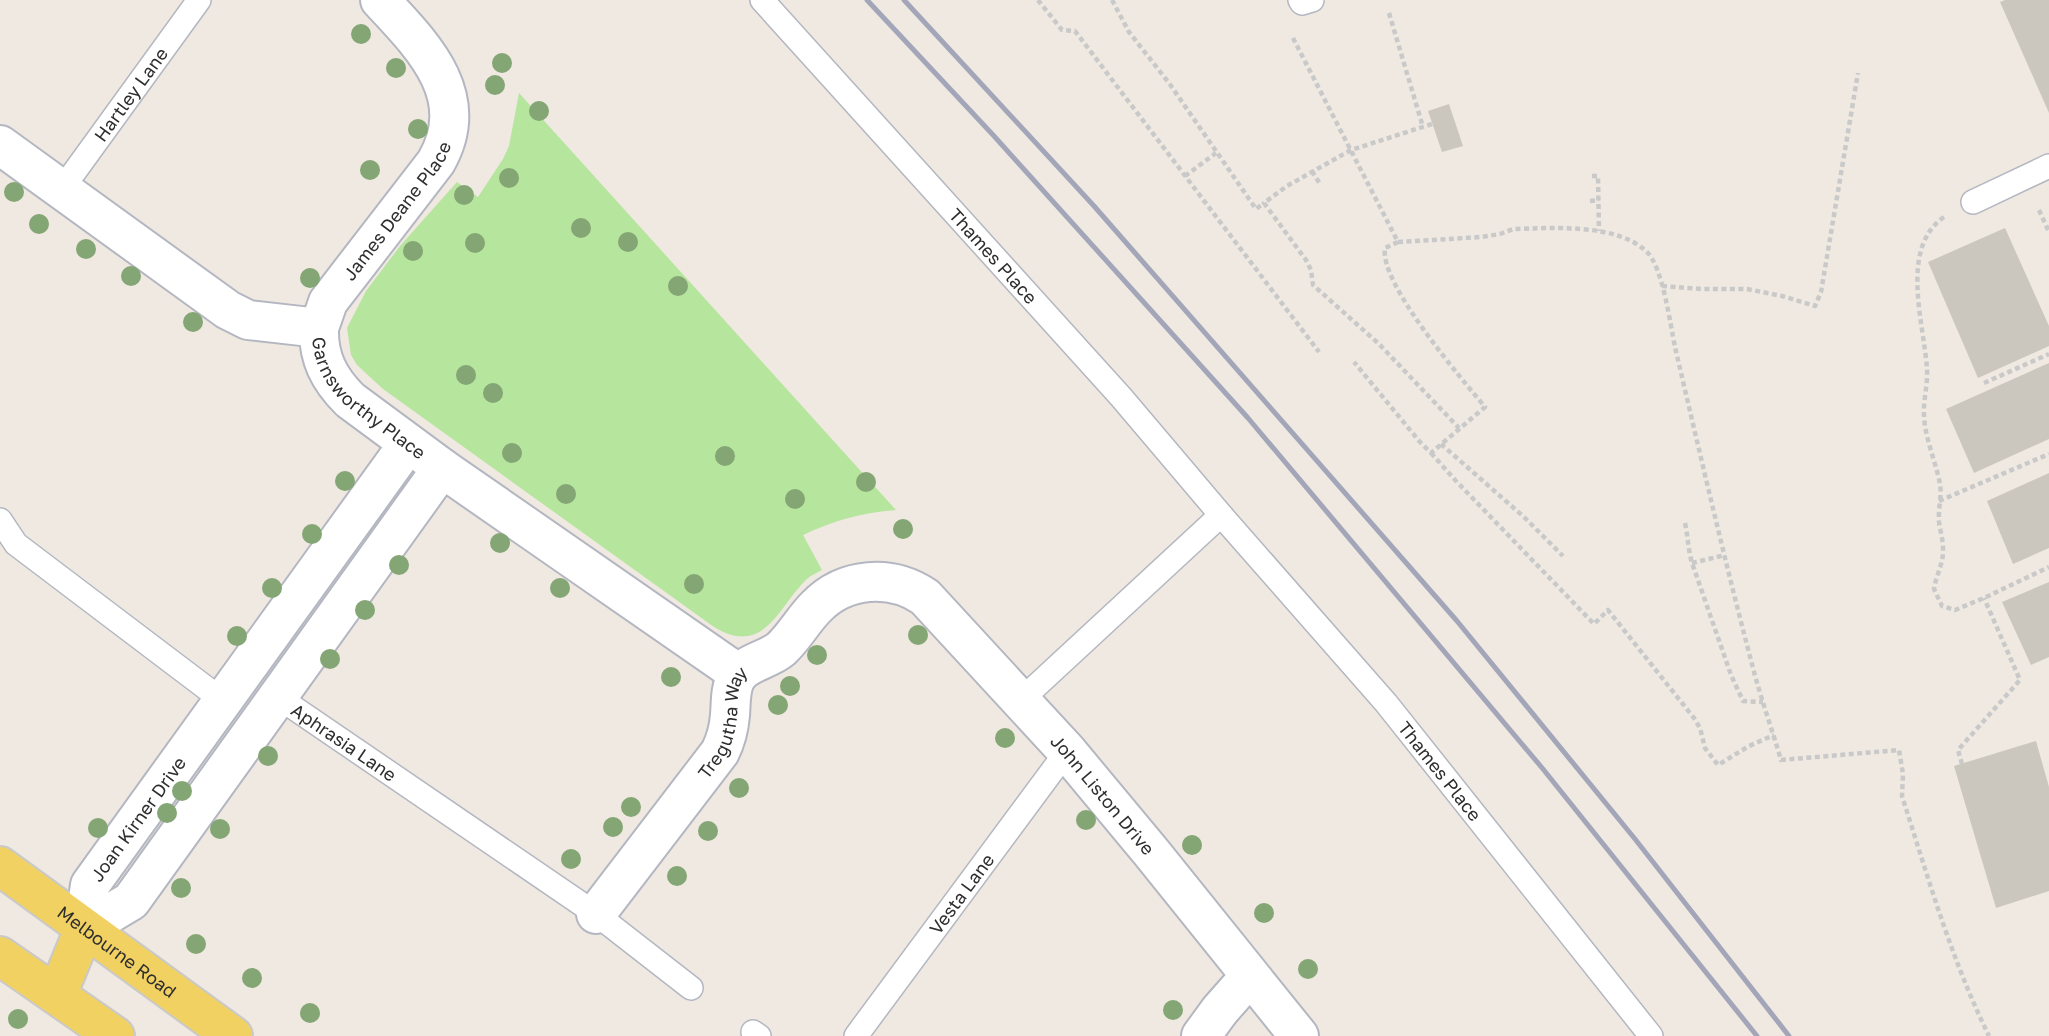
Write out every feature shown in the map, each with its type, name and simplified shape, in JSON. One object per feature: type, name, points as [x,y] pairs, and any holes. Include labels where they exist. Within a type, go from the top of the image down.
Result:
[{"type":"main road","name":"Melbourne Road","points":[[0,866],[233,1036]]},
{"type":"main road","points":[[57,995],[84,929]]},
{"type":"main road","points":[[0,956],[115,1036]]},
{"type":"street","name":"James Deane Place","points":[[319,328],[334,293],[436,162],[447,139],[450,119],[445,88],[424,48],[380,0]]},
{"type":"street","name":"Garnsworthy Place","points":[[0,145],[235,314],[259,321],[319,328],[321,355],[329,376],[350,400],[442,468],[739,674]]},
{"type":"street","name":"Joan Kirner Drive","points":[[84,929],[90,885],[408,444]]},
{"type":"street","points":[[84,929],[131,901],[442,468]]},
{"type":"street","name":"Tregutha Way","points":[[596,914],[720,752],[727,736],[734,684],[739,674],[775,654],[816,607],[834,593],[853,585],[883,581]]},
{"type":"street","name":"John Liston Drive","points":[[883,581],[909,587],[925,597],[1021,699],[1151,852],[1300,1036]]},
{"type":"street","name":"Aphrasia Lane","points":[[222,700],[278,697]]},
{"type":"street","points":[[1201,1036],[1250,976]]},
{"type":"lane","name":"Hartley Lane","points":[[62,189],[199,0]]},
{"type":"lane","name":"Thames Place","points":[[762,0],[1121,397],[1386,703],[1651,1036]]},
{"type":"lane","points":[[1300,0],[1302,3],[1312,0]]},
{"type":"lane","points":[[1973,202],[2049,166]]},
{"type":"lane","points":[[1021,699],[1221,515]]},
{"type":"lane","points":[[0,520],[16,544],[222,700]]},
{"type":"lane","name":"Aphrasia Lane","points":[[278,697],[596,914],[691,988]]},
{"type":"lane","name":"Vesta Lane","points":[[856,1036],[1067,751]]},
{"type":"path","points":[[1038,0],[1062,30],[1075,31],[1319,352]]},
{"type":"path","points":[[1112,0],[1129,32],[1169,83],[1256,209],[1287,186],[1351,150],[1432,124]]},
{"type":"path","points":[[1389,13],[1423,127]]},
{"type":"path","points":[[1292,34],[1398,242]]},
{"type":"path","points":[[1662,286],[1747,289],[1815,306],[1821,292],[1858,73]]},
{"type":"path","points":[[1185,176],[1216,153]]},
{"type":"path","points":[[1312,171],[1320,184]]},
{"type":"path","points":[[1592,176],[1598,176],[1599,230]]},
{"type":"path","points":[[1590,201],[1599,200]]},
{"type":"path","points":[[1973,202],[1942,218],[1930,229],[1918,272],[1917,292],[1927,370],[1924,420],[1940,486],[1939,525],[1943,559],[1934,589],[1942,606],[1955,610],[2049,567]]},
{"type":"path","points":[[1264,203],[1306,260],[1311,270],[1313,285],[1379,344],[1459,428]]},
{"type":"path","points":[[1431,453],[1485,407],[1426,334],[1396,284],[1384,255],[1385,248],[1398,242],[1481,237],[1513,229],[1546,228],[1599,230],[1624,237],[1652,257],[1662,286],[1725,555],[1781,760],[1899,750],[1903,774],[1902,796],[1947,935],[1974,1006],[1989,1036]]},
{"type":"path","points":[[1984,383],[2049,354]]},
{"type":"path","points":[[1354,362],[1420,442],[1594,624],[1608,610],[1694,718],[1700,728],[1705,748],[1718,765],[1774,735]]},
{"type":"path","points":[[1441,444],[1514,508],[1563,556]]},
{"type":"path","points":[[1940,501],[2049,454]]},
{"type":"path","points":[[1685,523],[1692,563],[1731,675],[1743,701],[1763,702]]},
{"type":"path","points":[[1692,563],[1725,555]]},
{"type":"path","points":[[1962,764],[1958,750],[2020,680],[1984,598]]},
{"type":"green space","points":[[519,93],[896,510],[848,518],[803,535],[822,570],[807,579],[779,614],[758,632],[746,636],[731,635],[714,627],[383,389],[357,365],[351,355],[347,328],[366,291],[400,246],[457,182],[478,197],[503,159],[509,146]]},
{"type":"building","points":[[2049,0],[2049,113],[2000,2]]},
{"type":"building","points":[[1449,104],[1463,146],[1442,152],[1428,111]]},
{"type":"building","points":[[2005,228],[2049,326],[2049,346],[1978,378],[1928,262]]},
{"type":"building","points":[[2049,363],[2049,439],[1974,473],[1946,409]]},
{"type":"building","points":[[2049,473],[2049,548],[2013,564],[1987,501]]},
{"type":"building","points":[[2049,582],[2049,657],[2031,665],[2002,602]]},
{"type":"building","points":[[2036,741],[2049,787],[2049,891],[1996,908],[1954,766]]},
{"type":"railway","points":[[867,0],[994,136],[1248,418],[1543,769],[1757,1036]]},
{"type":"railway","points":[[904,0],[1094,206],[1457,621],[1635,839],[1789,1036]]}]
